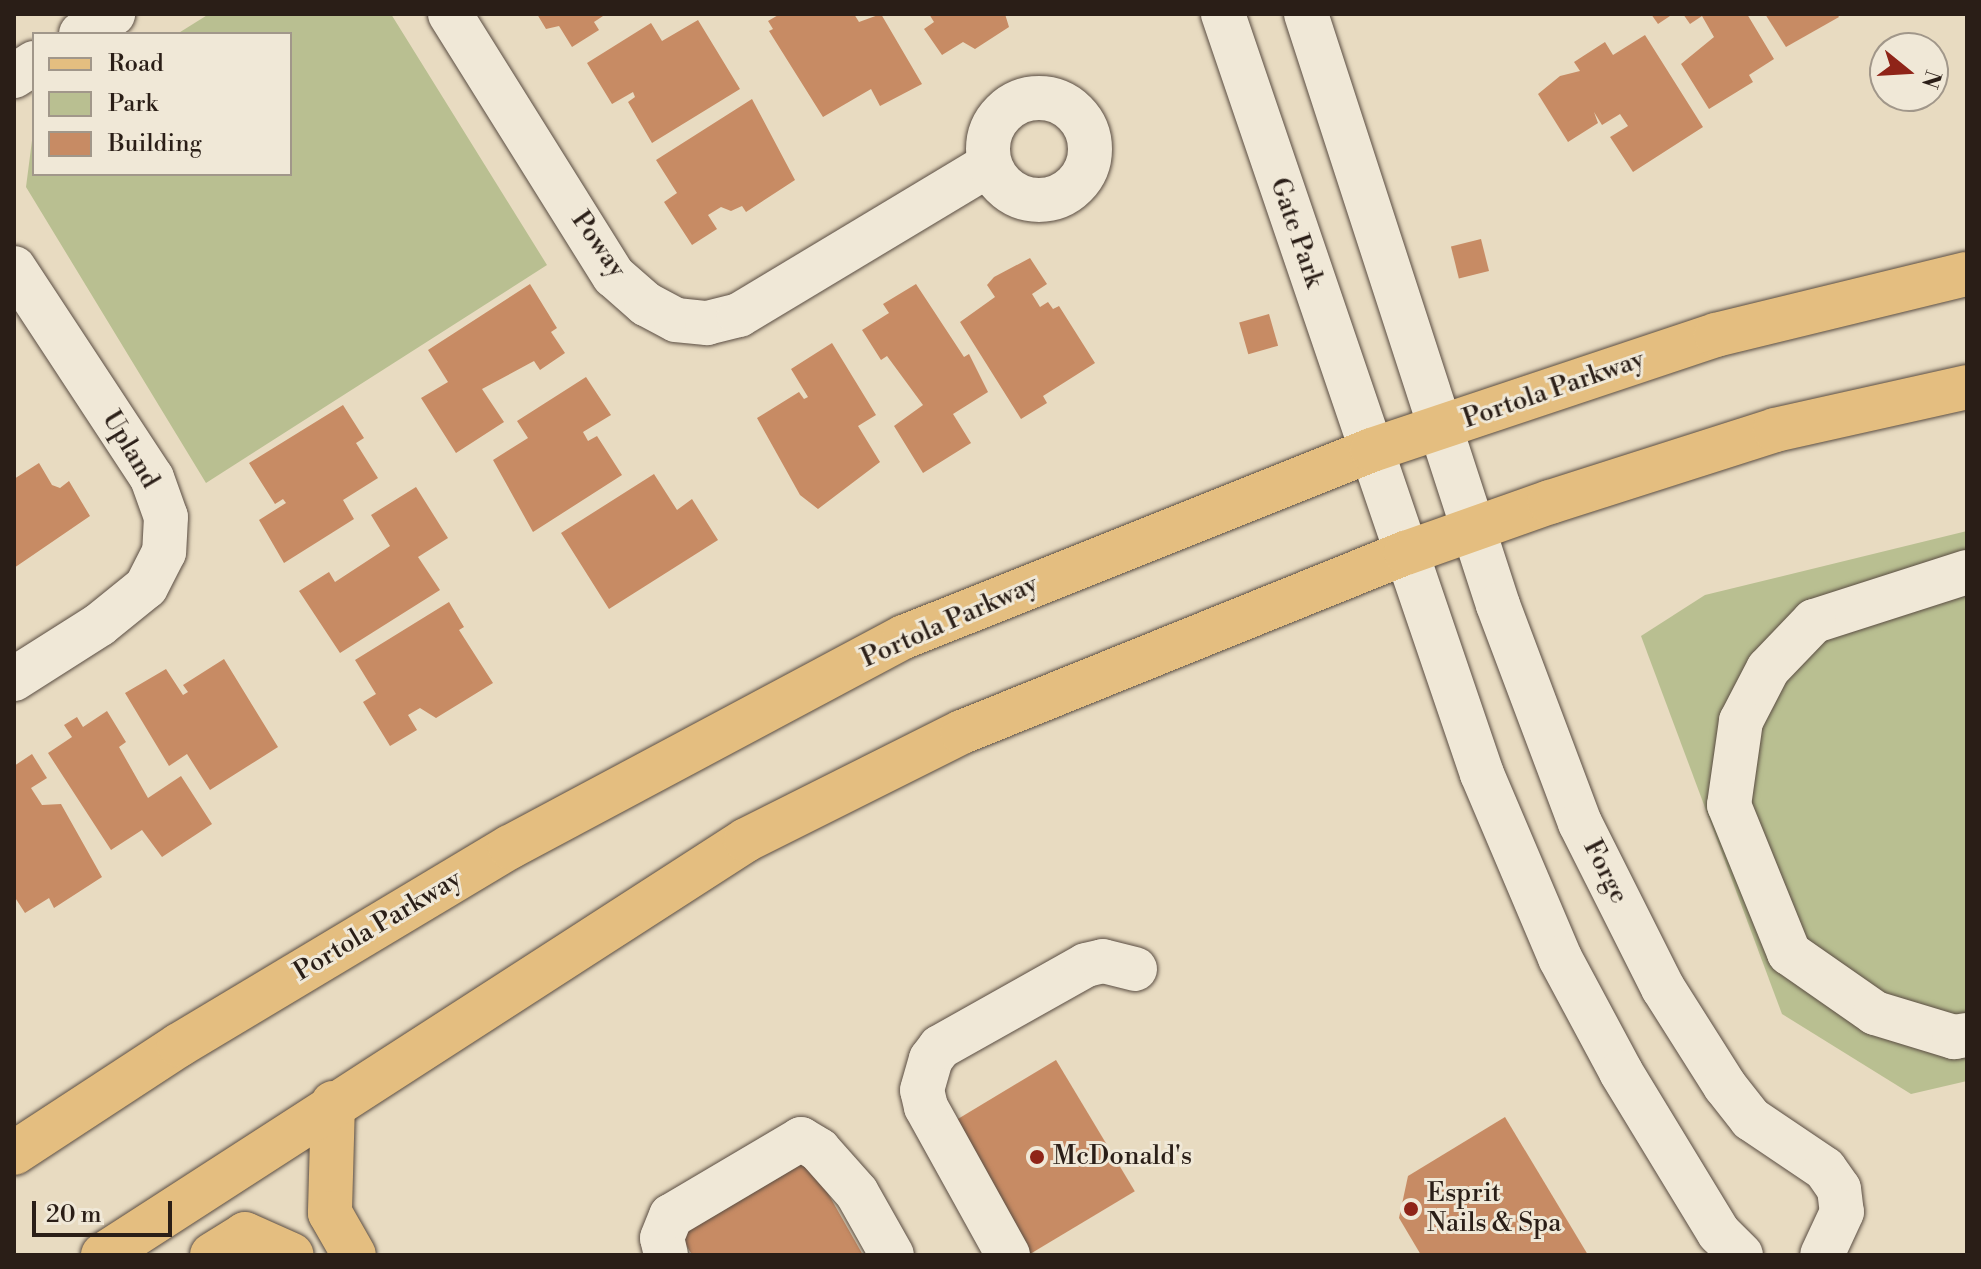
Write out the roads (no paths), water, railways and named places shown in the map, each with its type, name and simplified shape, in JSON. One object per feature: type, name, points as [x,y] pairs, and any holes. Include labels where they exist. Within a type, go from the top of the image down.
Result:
[{"type":"main road","name":"Portola Parkway","points":[[14,1153],[179,1045],[510,847],[904,637],[1372,450],[1716,335],[1967,274]]},
{"type":"main road","points":[[103,1255],[333,1103],[746,840],[962,732],[1474,528],[1775,430],[1967,387]]},
{"type":"main road","points":[[333,1103],[330,1213],[354,1255]]},
{"type":"main road","points":[[212,1255],[245,1234],[292,1255]]},
{"type":"street","points":[[84,32],[113,14]]},
{"type":"street","name":"Poway","points":[[450,14],[614,276],[646,304],[676,320],[707,323],[739,315],[989,165]]},
{"type":"street","name":"Gate Park","points":[[1223,14],[1372,450]]},
{"type":"street","points":[[1306,14],[1442,429]]},
{"type":"street","points":[[14,76],[32,64]]},
{"type":"street","name":"Upland","points":[[14,268],[152,478],[166,517],[164,552],[146,587],[99,625],[14,679]]},
{"type":"street","name":"Forge","points":[[1442,429],[1524,681],[1580,823],[1663,988],[1751,1119],[1825,1169],[1839,1189],[1842,1212],[1822,1255]]},
{"type":"street","points":[[1372,450],[1482,774],[1560,958],[1621,1072],[1719,1233],[1741,1255]]},
{"type":"street","points":[[1967,572],[1814,621],[1768,669],[1741,721],[1729,805],[1789,953],[1875,1013],[1954,1037],[1967,1035]]},
{"type":"street","points":[[1008,1255],[933,1125],[922,1090],[931,1059],[940,1047],[1086,965],[1103,961],[1135,969]]},
{"type":"street","points":[[666,1255],[662,1238],[671,1216],[801,1139],[819,1150],[857,1193],[892,1255]]},
{"type":"place","name":"McDonald's","points":[[1037,1157]]},
{"type":"place","name":"Esprit Nails & Spa","points":[[1411,1209]]}]
